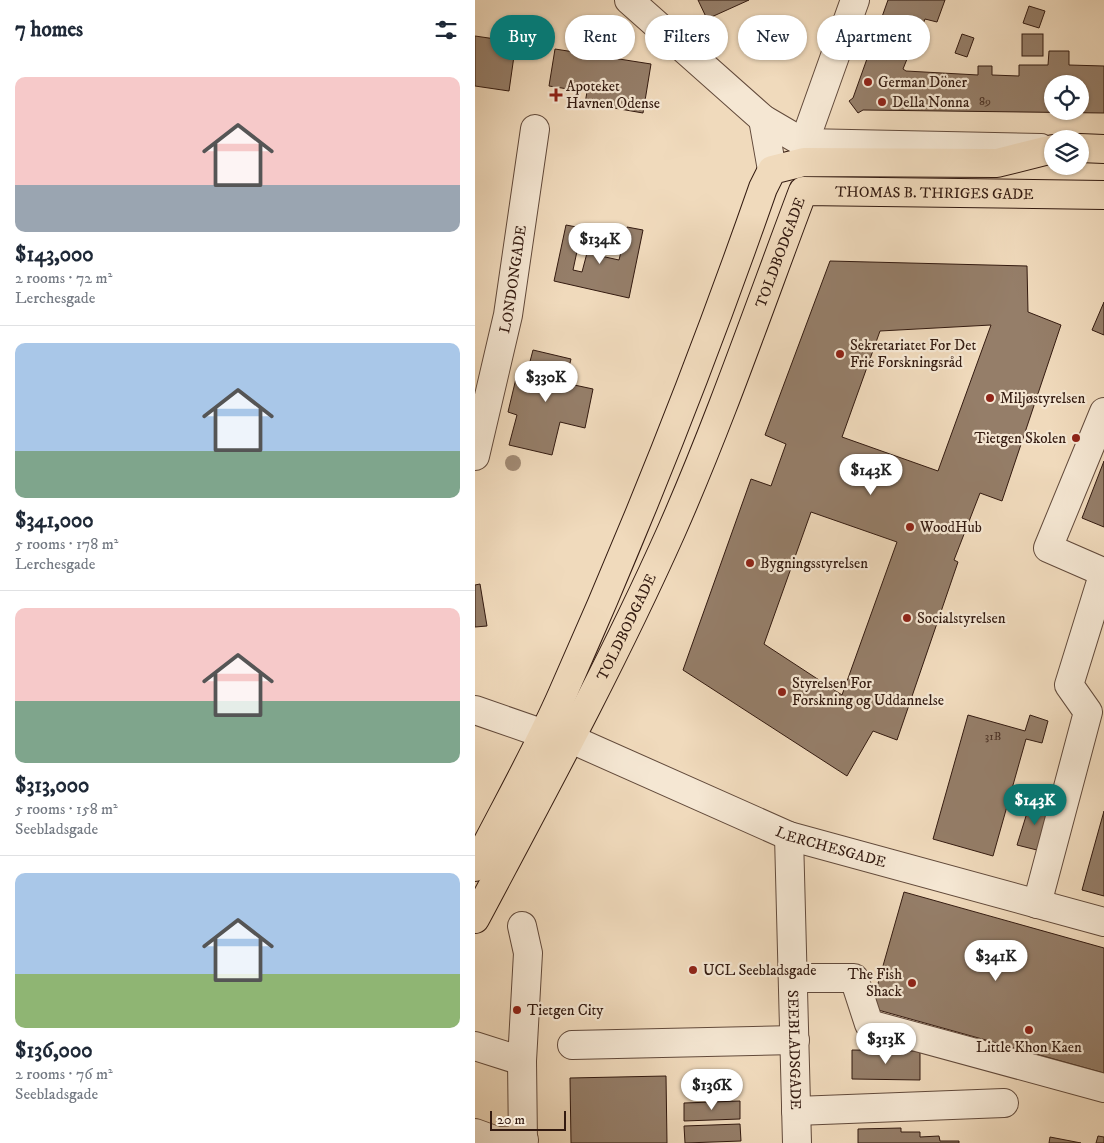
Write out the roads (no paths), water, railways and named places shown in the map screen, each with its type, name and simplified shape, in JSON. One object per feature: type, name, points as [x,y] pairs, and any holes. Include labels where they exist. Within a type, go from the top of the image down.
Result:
[{"type":"main road","points":[[1089,148],[1104,149]]},
{"type":"main road","points":[[772,170],[804,153],[997,163],[1044,151]]},
{"type":"main road","name":"TOLDBODGADE","points":[[475,868],[543,734],[640,514],[712,331],[763,188],[772,170]]},
{"type":"main road","name":"TOLDBODGADE","points":[[475,919],[571,739],[671,531],[721,407],[803,191]]},
{"type":"main road","name":"THOMAS B. THRIGES GADE","points":[[803,191],[1104,195]]},
{"type":"main road","points":[[543,734],[571,739]]},
{"type":"street","points":[[629,0],[804,153]]},
{"type":"street","name":"TOLDBODGADE","points":[[803,191],[804,153],[855,0]]},
{"type":"street","points":[[763,119],[772,170],[803,191]]},
{"type":"street","name":"LONDONGADE","points":[[475,456],[507,315],[535,129]]},
{"type":"street","points":[[1037,904],[1088,712],[1069,685],[1104,572],[1048,548],[1104,412]]},
{"type":"street","points":[[475,710],[543,734]]},
{"type":"street","name":"LERCHESGADE","points":[[571,739],[789,836],[1104,922]]},
{"type":"street","name":"SEEBLADSGADE","points":[[789,836],[797,1143]]},
{"type":"street","points":[[475,1133],[497,1141],[524,1142],[522,1061],[529,953],[523,926]]},
{"type":"street","points":[[793,978],[854,978],[869,1024],[1104,1088]]},
{"type":"street","points":[[572,1045],[795,1040]]},
{"type":"street","points":[[475,1046],[522,1061]]},
{"type":"street","points":[[796,1111],[1004,1103]]},
{"type":"place","name":"German Döner","points":[[868,82]]},
{"type":"place","name":"Apoteket Havnen Odense","points":[[556,95]]},
{"type":"place","name":"Della Nonna","points":[[882,102]]},
{"type":"place","name":"Sekretariatet For Det Frie Forskningsråd","points":[[840,354]]},
{"type":"place","name":"Miljøstyrelsen","points":[[990,398]]},
{"type":"place","name":"Tietgen Skolen","points":[[1076,438]]},
{"type":"place","name":"WoodHub","points":[[910,527]]},
{"type":"place","name":"Bygningsstyrelsen","points":[[750,563]]},
{"type":"place","name":"Socialstyrelsen","points":[[907,618]]},
{"type":"place","name":"Styrelsen For Forskning og Uddannelse","points":[[782,692]]},
{"type":"place","name":"UCL Seebladsgade","points":[[693,970]]},
{"type":"place","name":"The Fish Shack","points":[[912,983]]},
{"type":"place","name":"Tietgen City","points":[[517,1010]]},
{"type":"place","name":"Little Khon Kaen","points":[[1029,1030]]}]
